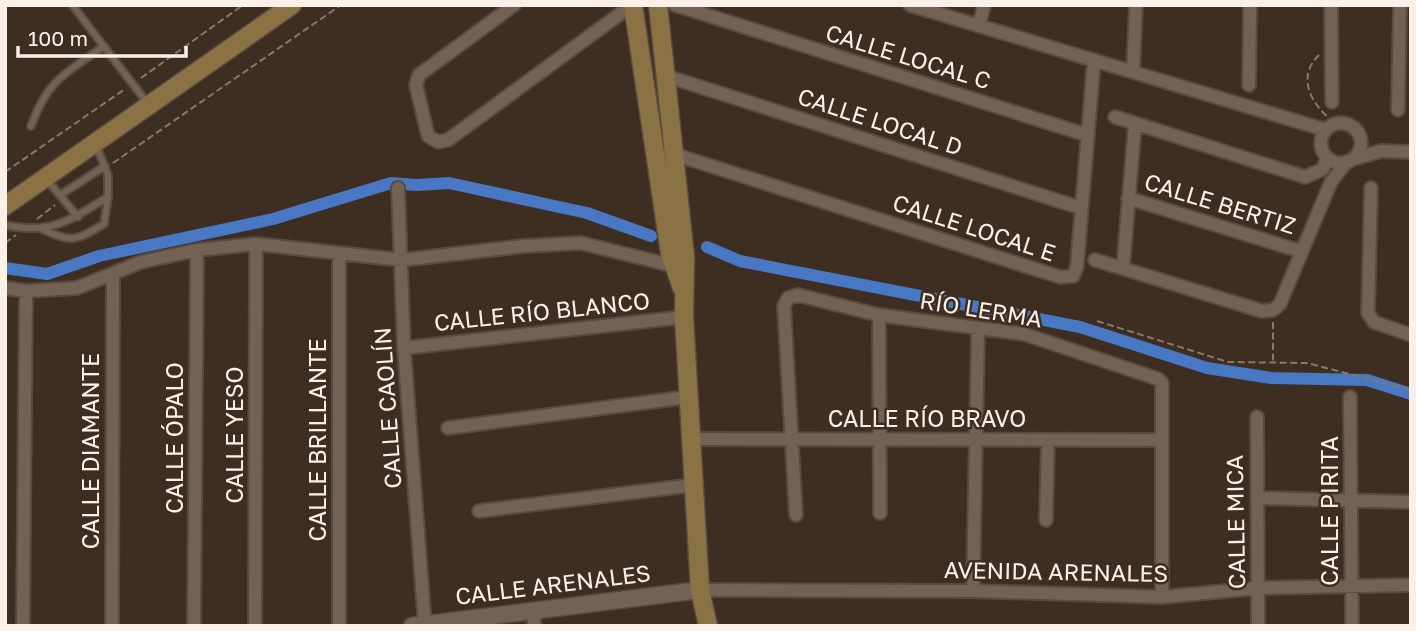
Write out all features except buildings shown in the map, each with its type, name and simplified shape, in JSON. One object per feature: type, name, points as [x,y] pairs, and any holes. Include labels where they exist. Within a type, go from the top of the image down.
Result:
[{"type":"main road","points":[[5,206],[292,5]]},
{"type":"main road","points":[[633,5],[655,149],[684,293],[699,590],[708,626]]},
{"type":"main road","points":[[657,5],[675,155],[679,267]]},
{"type":"street","points":[[514,5],[419,75],[416,85],[428,136],[438,142],[448,139],[633,5]]},
{"type":"street","name":"CALLE LOCAL C","points":[[675,5],[1087,135]]},
{"type":"street","points":[[910,5],[1331,127],[1346,123],[1356,128],[1361,138],[1381,151]]},
{"type":"street","points":[[979,26],[984,5]]},
{"type":"street","points":[[1133,71],[1136,5]]},
{"type":"street","points":[[1250,5],[1250,85]]},
{"type":"street","points":[[1331,5],[1332,102]]},
{"type":"street","points":[[1398,110],[1400,5]]},
{"type":"street","name":"CALLE LOCAL E","points":[[655,149],[1060,277],[1073,276],[1077,266],[1094,60]]},
{"type":"street","name":"CALLE LOCAL D","points":[[666,76],[1081,208]]},
{"type":"street","points":[[1115,117],[1305,177],[1323,169],[1327,157],[1321,143],[1331,127]]},
{"type":"street","points":[[1123,268],[1135,124]]},
{"type":"street","points":[[1095,260],[1266,312],[1273,310],[1280,304],[1331,182],[1359,153],[1361,138]]},
{"type":"street","points":[[1327,157],[1350,160],[1381,151],[1411,152]]},
{"type":"street","name":"CALLE CAOLÍN","points":[[398,188],[404,348],[421,625]]},
{"type":"street","points":[[1371,188],[1367,310],[1374,322],[1411,335]]},
{"type":"street","name":"CALLE BERTIZ","points":[[1128,198],[1300,251]]},
{"type":"street","points":[[5,288],[26,291],[77,288],[141,262],[197,250],[256,244],[402,260],[567,243],[608,248],[679,267]]},
{"type":"street","name":"CALLE YESO","points":[[255,626],[256,244]]},
{"type":"street","name":"CALLE ÓPALO","points":[[194,626],[197,250]]},
{"type":"street","name":"CALLE BRILLANTE","points":[[339,255],[339,626]]},
{"type":"street","name":"CALLE DIAMANTE","points":[[112,626],[113,275]]},
{"type":"street","points":[[23,626],[26,291]]},
{"type":"street","name":"RÍO LERMA","points":[[792,439],[784,306],[788,298],[798,295],[879,315],[1024,334],[1158,379],[1162,383],[1162,440]]},
{"type":"street","points":[[879,315],[880,513]]},
{"type":"street","name":"CALLE RÍO BLANCO","points":[[404,348],[684,317]]},
{"type":"street","points":[[973,591],[978,330]]},
{"type":"street","points":[[448,428],[688,397]]},
{"type":"street","name":"CALLE PIRITA","points":[[1350,397],[1352,626]]},
{"type":"street","name":"CALLE MICA","points":[[1257,417],[1258,626]]},
{"type":"street","name":"CALLE RÍO BRAVO","points":[[692,439],[1162,440]]},
{"type":"street","points":[[792,439],[796,515]]},
{"type":"street","points":[[1046,520],[1048,440]]},
{"type":"street","points":[[1162,440],[1162,597]]},
{"type":"street","points":[[479,511],[694,485]]},
{"type":"street","points":[[1257,498],[1411,502]]},
{"type":"street","name":"AVENIDA ARENALES","points":[[699,590],[973,591],[1162,597],[1258,588],[1411,585]]},
{"type":"street","name":"CALLE ARENALES","points":[[421,625],[534,618],[699,590]]},
{"type":"lane","points":[[73,6],[149,105]]},
{"type":"lane","points":[[31,126],[41,97],[52,82],[104,46]]},
{"type":"lane","points":[[41,228],[64,240],[78,239],[104,224],[108,197],[105,167],[95,143]]},
{"type":"lane","points":[[62,197],[105,167]]},
{"type":"lane","points":[[46,178],[78,217]]},
{"type":"lane","points":[[5,225],[25,228],[59,226],[108,197]]},
{"type":"path","points":[[105,167],[341,5]]},
{"type":"path","points":[[1331,47],[1315,58],[1307,86],[1317,108],[1331,127]]},
{"type":"path","points":[[5,243],[62,197]]},
{"type":"path","points":[[1273,310],[1273,363]]},
{"type":"path","points":[[1097,321],[1228,362],[1307,363],[1411,390]]},
{"type":"waterway","points":[[5,268],[47,274],[99,256],[273,219],[391,183],[449,183],[587,213],[651,236]]},
{"type":"waterway","points":[[707,247],[740,261],[1080,327],[1207,368],[1271,378],[1367,380],[1411,394]]}]
